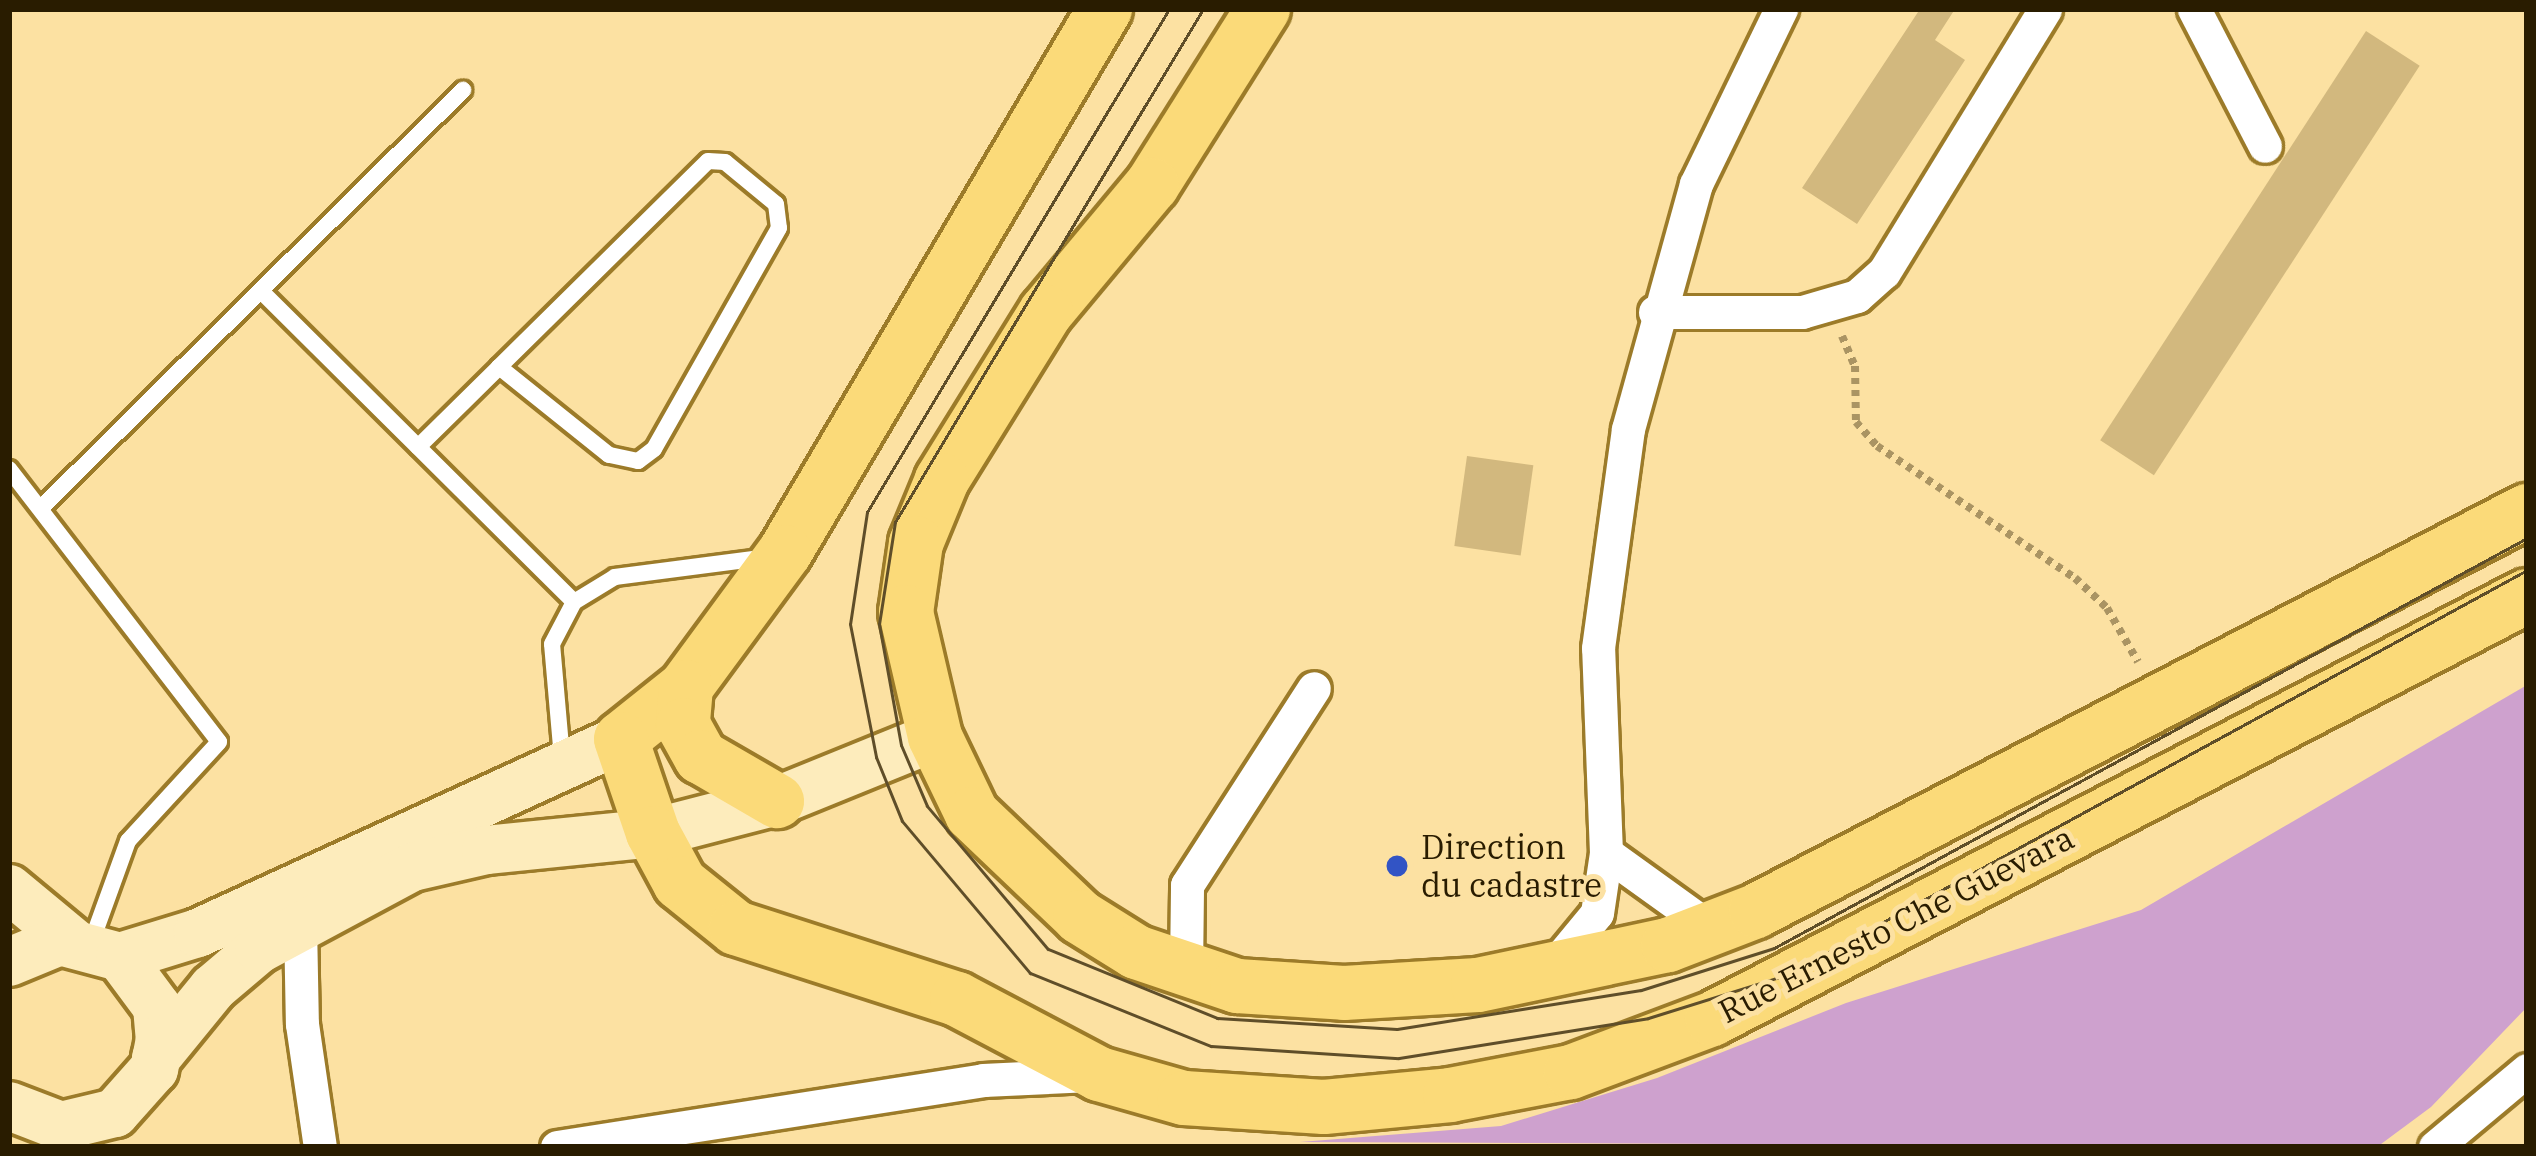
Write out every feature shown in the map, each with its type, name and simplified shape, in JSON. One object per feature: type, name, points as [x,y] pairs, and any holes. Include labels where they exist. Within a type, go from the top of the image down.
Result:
[{"type":"main road","points":[[9,962],[29,948],[94,947],[198,933],[621,740],[686,687],[785,552],[1106,9]]},
{"type":"main road","points":[[1263,9],[1152,185],[1046,312],[942,480],[916,543],[906,612],[912,662],[935,737],[972,814],[1013,860],[1080,917],[1186,970],[1238,986],[1344,993],[1540,974],[1713,930],[2505,522]]},
{"type":"main road","name":"Rue Ernesto Che Guevara","points":[[621,740],[653,833],[680,883],[736,928],[957,999],[1100,1075],[1184,1098],[1324,1107],[1570,1072],[1773,991],[2527,596]]},
{"type":"main road","points":[[686,687],[683,724],[701,757],[776,801]]},
{"type":"main road","points":[[14,1147],[9,1106],[61,1126],[102,1119],[146,1077],[234,968],[300,924],[412,867],[486,850],[653,833],[776,801],[935,737]]},
{"type":"main road","points":[[9,890],[94,947],[157,1007],[146,1077],[119,1147]]},
{"type":"street","points":[[1540,974],[1572,953],[1597,913],[1606,853],[1598,648],[1628,429],[1655,312],[1696,184],[1781,9]]},
{"type":"street","points":[[1655,312],[1829,308],[1884,272],[2045,9]]},
{"type":"street","points":[[2194,9],[2265,146]]},
{"type":"street","points":[[2505,522],[2527,478]]},
{"type":"street","points":[[1186,970],[1187,885],[1314,688]]},
{"type":"street","points":[[1606,853],[1713,930]]},
{"type":"street","points":[[300,924],[302,1024],[320,1147]]},
{"type":"street","points":[[2435,1147],[2527,1070]]},
{"type":"street","points":[[557,1147],[743,1135],[983,1080],[1100,1075]]},
{"type":"lane","points":[[42,507],[463,90]]},
{"type":"lane","points":[[418,448],[499,367],[708,161],[725,162],[776,204],[779,228],[654,449],[638,460],[609,455],[499,367]]},
{"type":"lane","points":[[260,291],[574,602]]},
{"type":"lane","points":[[9,469],[219,742],[128,841],[94,947]]},
{"type":"lane","points":[[562,763],[551,656],[574,602],[615,577],[785,552]]},
{"type":"path","points":[[1829,308],[1856,366],[1856,422],[1877,446],[2074,578],[2107,608],[2162,702]]},
{"type":"shaded area","points":[[2527,685],[2527,1007],[2431,1107],[2377,1147],[1300,1142],[1501,1126],[1657,1078],[1846,1003],[2141,910]]},
{"type":"building","points":[[1920,9],[1955,9],[1935,40],[1965,60],[1857,224],[1802,188]]},
{"type":"building","points":[[2366,31],[2420,66],[2154,475],[2100,440]]},
{"type":"building","points":[[1467,456],[1533,465],[1521,555],[1454,546]]},
{"type":"tram line","points":[[1169,9],[867,512],[850,624],[876,757],[902,821],[1030,973],[1211,1046],[1399,1058],[1648,1018],[1786,975],[2527,570]]},
{"type":"tram line","points":[[1203,9],[895,522],[879,624],[901,745],[927,806],[1048,949],[1217,1018],[1397,1029],[1641,990],[1774,948],[2527,538]]},
{"type":"place","name":"Direction du cadastre","points":[[1397,866]]}]
